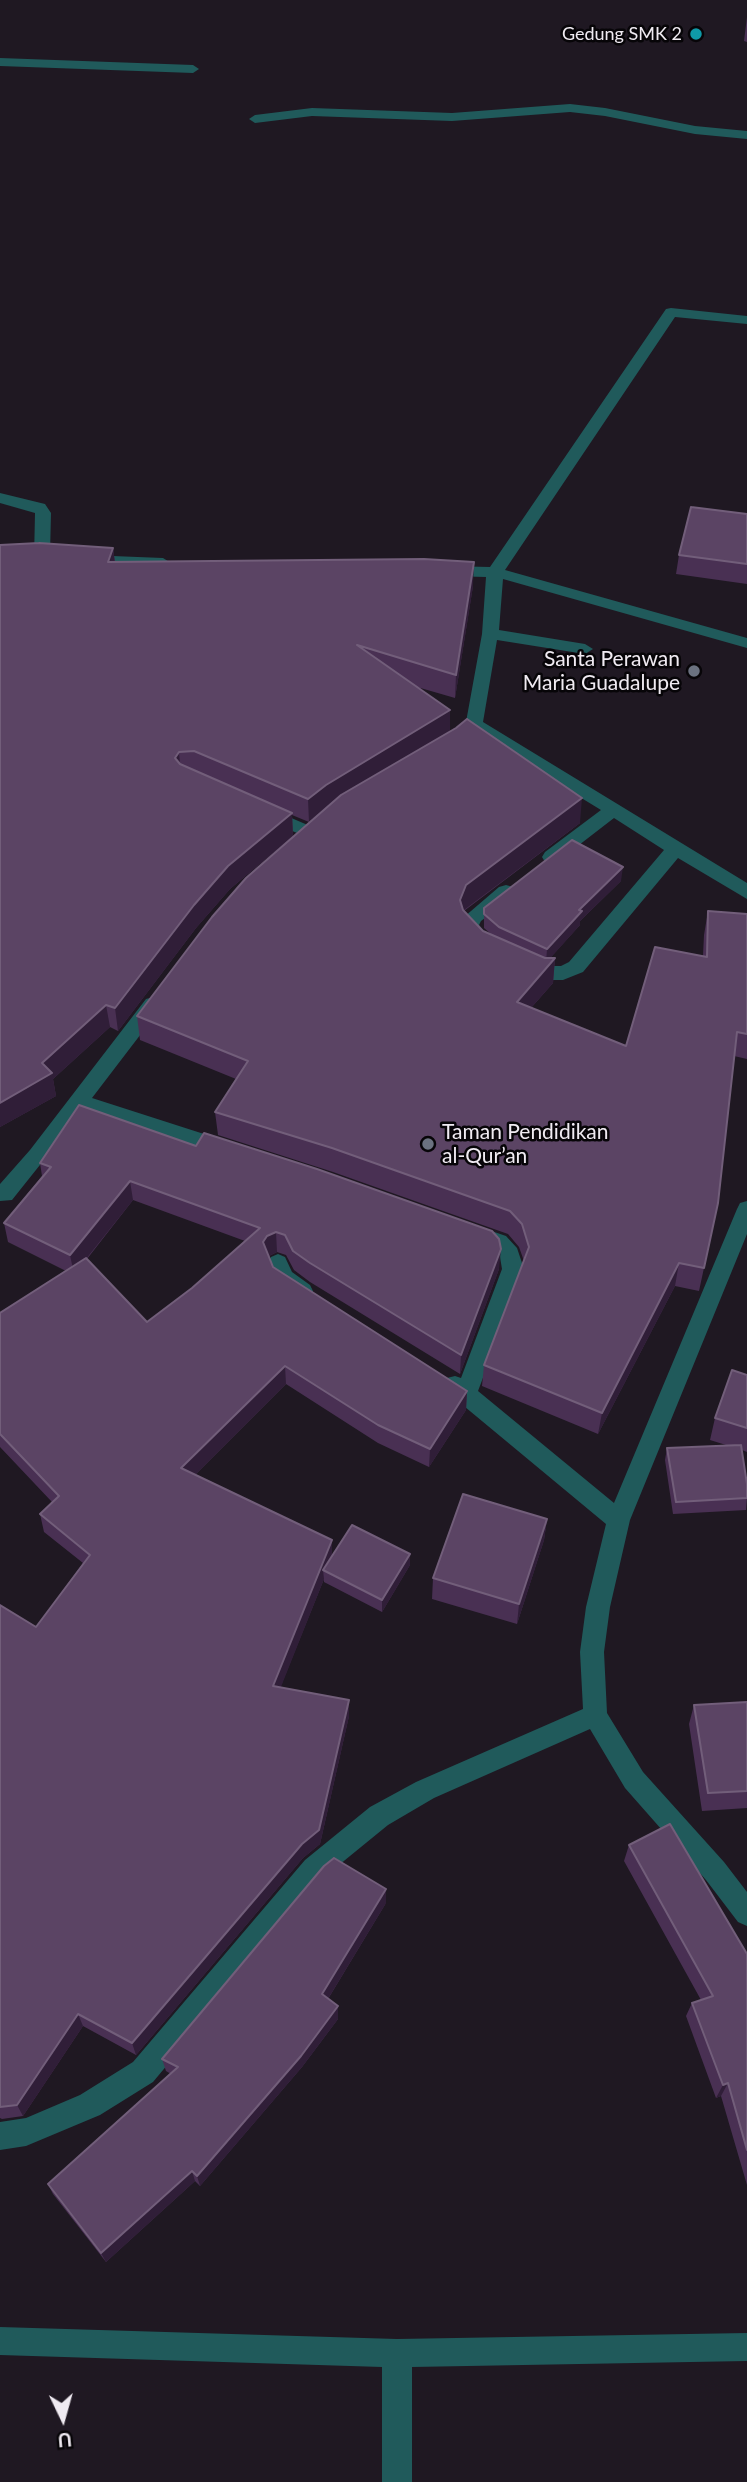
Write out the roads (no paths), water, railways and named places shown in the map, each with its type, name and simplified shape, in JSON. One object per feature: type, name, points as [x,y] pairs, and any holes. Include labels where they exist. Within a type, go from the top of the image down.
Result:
[{"type":"street","points":[[0,62],[193,69]]},
{"type":"street","points":[[255,119],[312,112],[438,117],[570,108],[605,112],[695,130],[747,135]]},
{"type":"street","points":[[437,754],[474,724],[489,634],[495,572],[671,312],[747,320]]},
{"type":"street","points":[[0,498],[39,508],[43,513],[35,559],[179,563]]},
{"type":"street","points":[[426,570],[495,572],[747,643]]},
{"type":"street","points":[[489,634],[585,649]]},
{"type":"street","points":[[474,724],[747,892]]},
{"type":"street","points":[[250,807],[311,833]]},
{"type":"street","points":[[538,868],[613,810]]},
{"type":"street","points":[[292,849],[327,820]]},
{"type":"street","points":[[516,884],[473,917],[470,925],[473,933],[489,948],[544,973],[563,972],[576,967],[676,848]]},
{"type":"street","points":[[0,1192],[5,1194],[80,1102],[163,990]]},
{"type":"street","points":[[80,1102],[249,1156]]},
{"type":"street","points":[[747,1209],[618,1520],[598,1607],[592,1652],[595,1715],[634,1780],[715,1871],[747,1913]]},
{"type":"street","points":[[449,1224],[499,1242],[510,1255],[513,1269],[466,1393]]},
{"type":"street","points":[[278,1263],[284,1278],[324,1305]]},
{"type":"street","points":[[442,1377],[466,1393],[618,1520]]},
{"type":"street","points":[[0,2136],[26,2132],[90,2105],[143,2072],[314,1869],[379,1816],[425,1790],[595,1715]]},
{"type":"street","points":[[0,2341],[397,2353],[747,2347]]},
{"type":"street","points":[[397,2353],[397,2482]]},
{"type":"place","name":"Gedung SMK 2","points":[[696,34]]},
{"type":"place","name":"Santa Perawan Maria Guadalupe","points":[[694,671]]},
{"type":"place","name":"Taman Pendidikan al-Qur’an","points":[[428,1144]]}]
